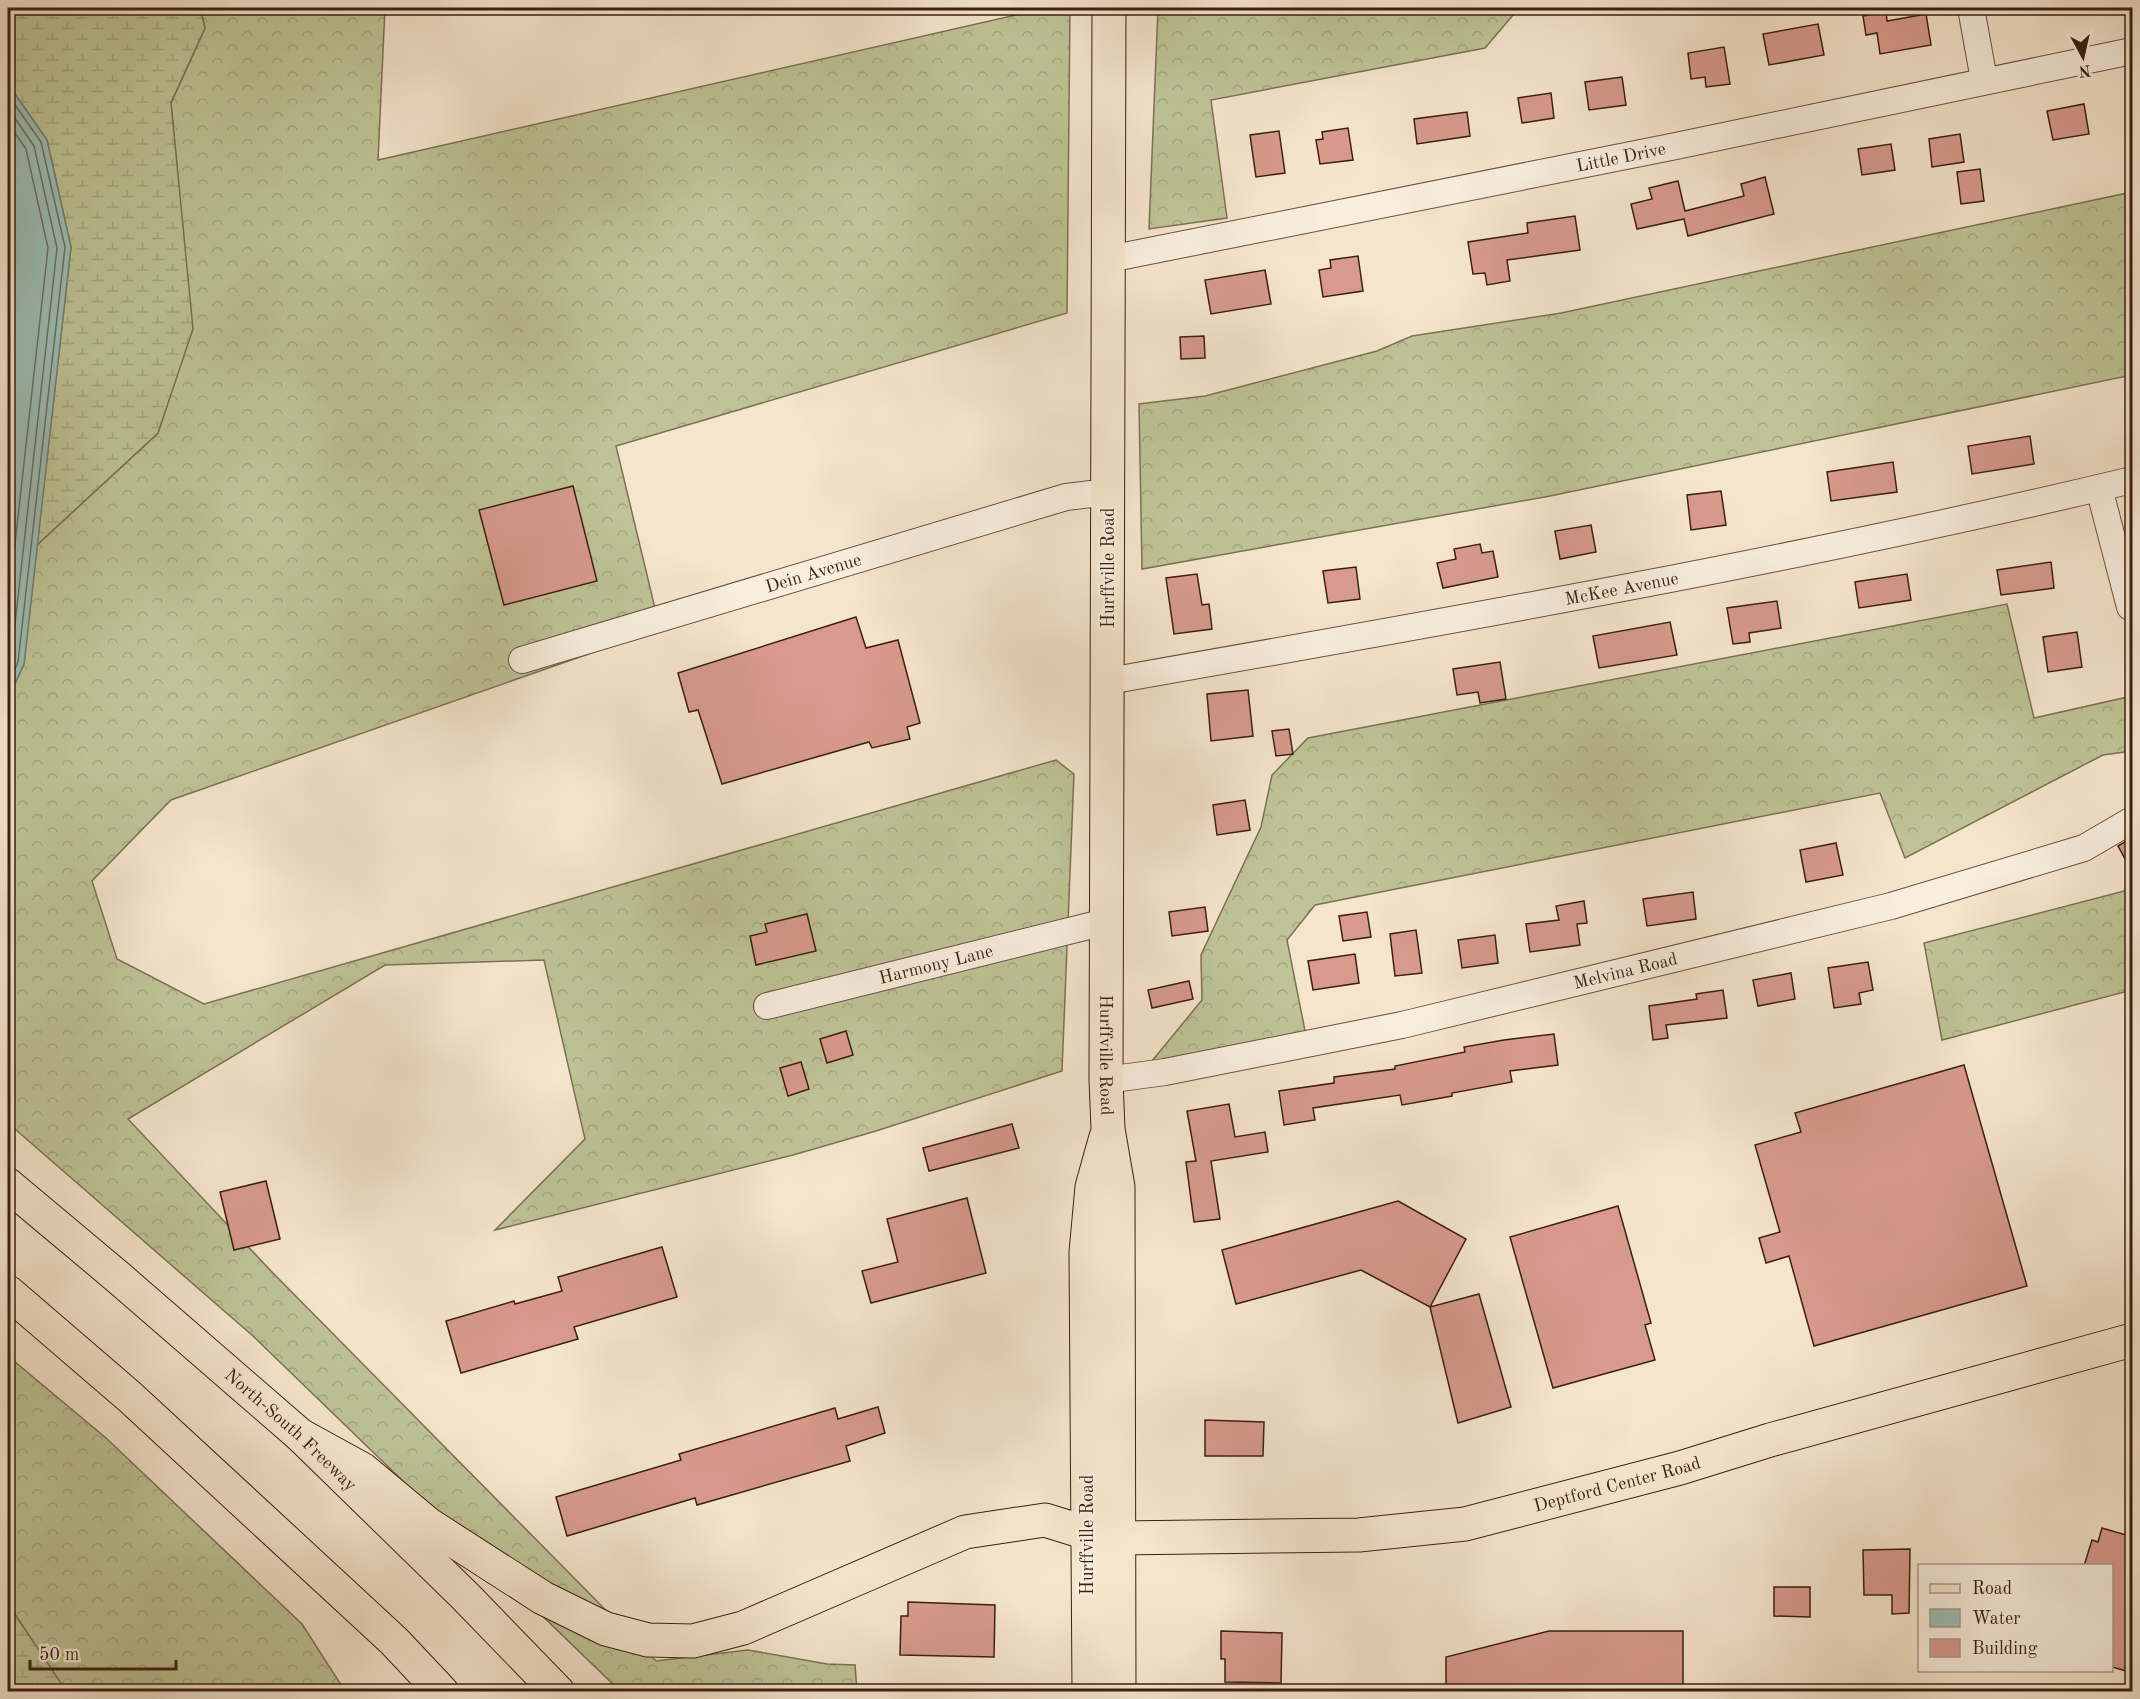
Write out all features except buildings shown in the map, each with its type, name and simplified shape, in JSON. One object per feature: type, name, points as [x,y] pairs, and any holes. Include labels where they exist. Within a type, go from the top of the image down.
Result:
[{"type":"main road","name":"Hurffville Road","points":[[1108,8],[1106,1080],[1108,1129],[1118,1187],[1119,1692]]},
{"type":"main road","name":"Hurffville Road","points":[[1089,1692],[1086,1252],[1092,1187],[1108,1129]]},
{"type":"main road","name":"North-South Freeway","points":[[8,1185],[300,1435],[558,1692]]},
{"type":"main road","points":[[8,1292],[130,1397],[394,1641],[442,1692]]},
{"type":"main road","name":"Deptford Center Road","points":[[300,1435],[362,1468],[428,1524],[543,1598],[606,1629],[648,1640],[693,1641],[743,1628],[965,1532],[1045,1520],[1087,1533],[1119,1538],[1359,1536],[1465,1524],[1680,1468],[1770,1440],[2133,1340]]},
{"type":"street","points":[[1971,8],[1984,80]]},
{"type":"street","name":"Little Drive","points":[[1109,259],[2133,51]]},
{"type":"street","name":"McKee Avenue","points":[[1107,681],[1480,615],[1838,546],[2133,480]]},
{"type":"street","points":[[2099,488],[2130,608]]},
{"type":"street","name":"Dein Avenue","points":[[522,660],[1066,497],[1108,492]]},
{"type":"street","name":"Melvina Road","points":[[1106,1080],[1165,1072],[1402,1025],[1891,906],[2084,848],[2133,820]]},
{"type":"street","name":"Harmony Lane","points":[[767,1006],[1105,922]]},
{"type":"green space","points":[[8,8],[200,8],[205,28],[171,103],[193,329],[158,433],[37,545],[71,247],[47,140],[8,84]]},
{"type":"green space","points":[[200,8],[385,8],[378,160],[1047,8],[1070,8],[1067,313],[616,446],[660,629],[171,800],[92,881],[117,959],[204,1004],[1056,760],[1074,774],[1062,1071],[876,1131],[793,1155],[495,1230],[585,1139],[544,960],[385,965],[128,1119],[271,1271],[656,1661],[748,1650],[827,1664],[855,1665],[857,1691],[620,1691],[253,1336],[8,1123],[8,699],[24,664],[37,545],[158,433],[192,329],[171,103],[205,28]]},
{"type":"green space","points":[[1158,8],[1519,8],[1485,48],[1211,100],[1227,218],[1149,229]]},
{"type":"green space","points":[[2132,192],[2132,375],[1550,496],[1142,569],[1139,404],[1205,396],[1377,351],[1412,336],[1561,313]]},
{"type":"green space","points":[[2007,604],[2034,718],[2132,696],[2132,751],[2103,755],[1905,858],[1880,793],[1315,905],[1287,940],[1308,1046],[1201,1067],[1152,1061],[1202,1000],[1201,955],[1261,827],[1272,775],[1308,738]]},
{"type":"green space","points":[[2132,889],[2132,990],[1942,1040],[1924,943]]},
{"type":"green space","points":[[8,1356],[106,1438],[302,1624],[345,1691],[65,1691],[8,1604]]},
{"type":"green space","points":[[8,1604],[63,1686],[65,1691],[8,1691]]},
{"type":"water","points":[[8,84],[47,140],[71,247],[24,664],[8,699]]}]
